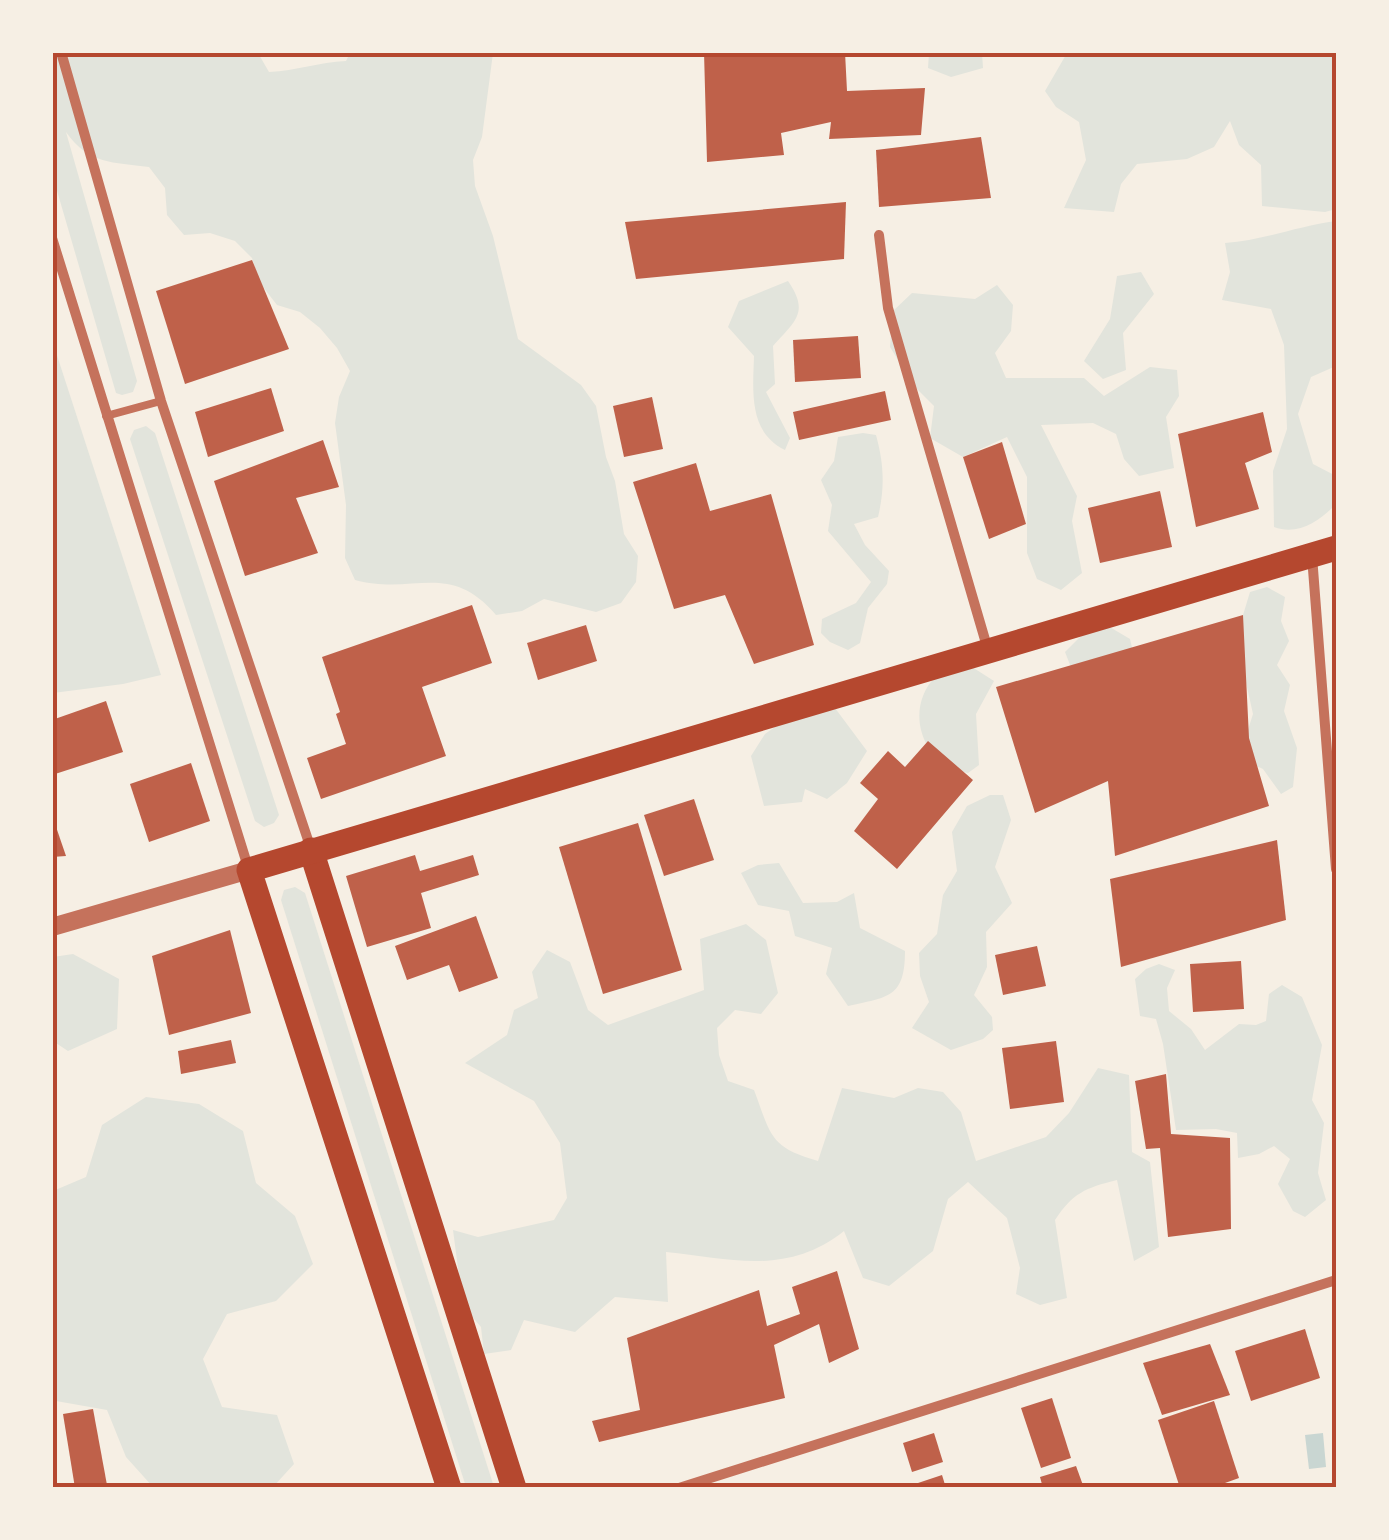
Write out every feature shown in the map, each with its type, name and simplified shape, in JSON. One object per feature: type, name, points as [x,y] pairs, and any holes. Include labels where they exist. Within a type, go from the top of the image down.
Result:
[{"type":"main road","points":[[449,1488],[250,870],[1324,552]]},
{"type":"main road","points":[[311,850],[514,1488]]},
{"type":"street","points":[[61,52],[161,402],[311,850]]},
{"type":"street","points":[[879,235],[888,308],[988,651]]},
{"type":"street","points":[[52,238],[250,870],[52,927]]},
{"type":"street","points":[[1324,552],[1336,870]]},
{"type":"street","points":[[679,1488],[1336,1280]]},
{"type":"lane","points":[[106,416],[161,402]]},
{"type":"shaded area","points":[[53,53],[258,53],[269,72],[346,61],[350,53],[493,53],[482,137],[473,160],[475,186],[493,236],[518,339],[581,385],[596,406],[624,534],[638,556],[636,582],[621,603],[596,612],[544,599],[522,611],[496,615],[479,598],[446,584],[376,584],[355,580],[345,558],[346,505],[335,423],[339,397],[350,371],[337,348],[300,312],[277,305],[260,283],[252,258],[235,241],[210,233],[184,235],[167,215],[165,188],[149,167],[93,156],[66,132],[137,381],[133,392],[116,393],[53,177]]},
{"type":"shaded area","points":[[929,53],[982,53],[983,68],[951,77],[928,68]]},
{"type":"shaded area","points":[[1067,53],[1336,53],[1336,209],[1325,212],[1262,206],[1261,165],[1239,145],[1230,121],[1214,147],[1187,159],[1137,164],[1121,184],[1114,212],[1064,208],[1086,160],[1079,122],[1056,107],[1045,91]]},
{"type":"shaded area","points":[[1336,221],[1336,366],[1311,377],[1298,414],[1313,464],[1336,476],[1336,504],[1308,525],[1283,529],[1274,527],[1273,471],[1287,429],[1284,345],[1271,309],[1222,300],[1230,272],[1225,243]]},
{"type":"shaded area","points":[[1141,272],[1154,294],[1123,333],[1126,370],[1103,379],[1084,361],[1110,319],[1117,276]]},
{"type":"shaded area","points":[[788,281],[799,309],[793,323],[773,346],[775,384],[766,392],[790,438],[785,450],[764,433],[755,409],[754,356],[728,327],[739,301]]},
{"type":"shaded area","points":[[997,285],[1013,305],[1011,331],[995,353],[1006,378],[1084,378],[1104,396],[1150,367],[1177,370],[1179,396],[1166,417],[1174,468],[1139,476],[1124,459],[1116,434],[1093,423],[1041,425],[1077,496],[1072,521],[1082,573],[1061,590],[1037,579],[1027,553],[1027,477],[1007,437],[963,457],[930,438],[934,406],[914,386],[890,347],[893,311],[912,293],[975,299]]},
{"type":"shaded area","points":[[52,340],[161,675],[53,693]]},
{"type":"shaded area","points":[[146,426],[155,433],[279,815],[274,823],[264,827],[255,821],[130,439],[134,430]]},
{"type":"shaded area","points":[[876,435],[882,496],[878,517],[854,524],[865,545],[889,571],[887,584],[868,608],[860,643],[848,650],[821,633],[822,619],[856,603],[871,582],[828,531],[832,505],[821,480],[834,461],[838,437]]},
{"type":"shaded area","points":[[1267,587],[1285,597],[1281,621],[1289,641],[1277,665],[1290,685],[1284,711],[1297,748],[1293,787],[1281,794],[1263,769],[1239,758],[1253,714],[1245,678],[1227,630],[1243,615],[1250,592]]},
{"type":"shaded area","points":[[1108,626],[1130,639],[1145,703],[1092,721],[1065,652],[1082,635]]},
{"type":"shaded area","points":[[961,660],[994,681],[976,714],[979,765],[968,773],[939,760],[929,749],[920,720],[925,691],[938,674]]},
{"type":"shaded area","points":[[809,703],[835,708],[867,751],[847,783],[827,799],[805,789],[802,802],[764,806],[751,756],[765,734]]},
{"type":"shaded area","points":[[990,795],[1003,795],[1011,820],[995,867],[1012,903],[986,932],[987,967],[974,995],[992,1017],[993,1030],[983,1039],[951,1050],[912,1028],[929,1002],[920,976],[919,953],[937,934],[943,895],[957,871],[952,832],[967,806]]},
{"type":"shaded area","points":[[779,863],[803,903],[837,902],[854,893],[860,928],[905,951],[898,987],[884,997],[848,1006],[826,974],[832,948],[795,936],[789,911],[758,905],[741,873],[758,865]]},
{"type":"shaded area","points":[[295,887],[305,893],[494,1487],[466,1487],[281,900],[284,890]]},
{"type":"shaded area","points":[[746,924],[766,940],[778,993],[761,1014],[735,1010],[717,1028],[719,1055],[728,1081],[754,1090],[769,1129],[781,1144],[818,1161],[842,1088],[894,1098],[918,1088],[943,1092],[961,1112],[976,1161],[1046,1137],[1069,1113],[1098,1068],[1129,1075],[1132,1152],[1150,1162],[1159,1247],[1134,1261],[1117,1180],[1088,1189],[1068,1203],[1055,1220],[1067,1298],[1040,1305],[1016,1294],[1020,1268],[1007,1218],[968,1182],[948,1199],[933,1251],[889,1286],[863,1278],[844,1231],[823,1245],[780,1259],[736,1260],[666,1252],[668,1302],[615,1297],[575,1332],[524,1320],[511,1350],[484,1354],[481,1327],[463,1306],[453,1230],[478,1237],[554,1220],[567,1198],[560,1143],[534,1101],[465,1063],[507,1035],[514,1010],[538,998],[532,972],[547,950],[570,962],[588,1010],[608,1025],[704,990],[700,939]]},
{"type":"shaded area","points":[[73,954],[119,979],[117,1029],[68,1051],[53,1041],[53,957]]},
{"type":"shaded area","points":[[1159,964],[1175,970],[1167,988],[1169,1011],[1191,1029],[1205,1050],[1239,1024],[1266,1021],[1269,994],[1282,985],[1302,997],[1322,1045],[1312,1100],[1324,1123],[1318,1173],[1326,1200],[1305,1217],[1293,1211],[1278,1184],[1290,1159],[1274,1146],[1238,1158],[1237,1133],[1176,1130],[1163,1044],[1156,1019],[1140,1016],[1135,979]]},
{"type":"shaded area","points":[[146,1097],[199,1104],[243,1131],[256,1183],[295,1216],[313,1264],[276,1301],[227,1314],[203,1359],[222,1407],[277,1415],[294,1464],[273,1487],[153,1487],[126,1457],[107,1410],[56,1401],[53,1459],[53,1191],[86,1177],[102,1125]]},
{"type":"shaded area","points":[[1323,1433],[1326,1467],[1309,1469],[1305,1435]]},
{"type":"building","points":[[704,52],[845,52],[847,91],[925,88],[921,135],[829,139],[831,122],[781,133],[784,155],[707,162]]},
{"type":"building","points":[[981,137],[991,198],[879,207],[876,150]]},
{"type":"building","points":[[846,202],[844,259],[636,279],[625,222]]},
{"type":"building","points":[[252,260],[289,349],[185,384],[156,291]]},
{"type":"building","points":[[858,336],[861,378],[795,382],[793,340]]},
{"type":"building","points":[[271,388],[284,431],[208,457],[195,412]]},
{"type":"building","points":[[885,391],[891,420],[799,440],[793,412]]},
{"type":"building","points":[[652,397],[663,449],[624,457],[613,406]]},
{"type":"building","points":[[1263,412],[1272,452],[1245,463],[1259,509],[1196,527],[1178,434]]},
{"type":"building","points":[[323,440],[339,487],[296,498],[318,553],[245,576],[214,481]]},
{"type":"building","points":[[1002,442],[1026,524],[989,539],[963,457]]},
{"type":"building","points":[[696,463],[710,511],[771,494],[814,645],[754,664],[725,595],[674,609],[633,482]]},
{"type":"building","points":[[1160,491],[1172,547],[1100,563],[1088,508]]},
{"type":"building","points":[[472,605],[492,663],[422,687],[446,756],[321,799],[307,758],[346,744],[322,657]]},
{"type":"building","points":[[1243,615],[1249,738],[1269,806],[1115,856],[1108,781],[1035,813],[996,687]]},
{"type":"building","points":[[586,625],[597,661],[538,680],[527,643]]},
{"type":"building","points":[[106,701],[123,752],[52,775],[52,720]]},
{"type":"building","points":[[928,741],[973,780],[897,869],[854,831],[878,799],[860,783],[888,751],[905,767]]},
{"type":"building","points":[[191,763],[210,821],[149,842],[130,784]]},
{"type":"building","points":[[694,799],[714,860],[664,876],[644,815]]},
{"type":"building","points":[[53,818],[66,856],[52,857]]},
{"type":"building","points":[[638,823],[682,970],[603,994],[559,847]]},
{"type":"building","points":[[1277,840],[1286,920],[1121,967],[1110,879]]},
{"type":"building","points":[[415,855],[420,871],[473,855],[479,875],[421,893],[431,928],[367,947],[346,876]]},
{"type":"building","points":[[476,916],[498,978],[459,992],[449,965],[407,980],[395,946]]},
{"type":"building","points":[[230,930],[251,1013],[169,1035],[152,956]]},
{"type":"building","points":[[1037,946],[1046,986],[1003,995],[995,955]]},
{"type":"building","points":[[1241,961],[1244,1009],[1193,1012],[1190,964]]},
{"type":"building","points":[[231,1040],[236,1063],[181,1074],[178,1051]]},
{"type":"building","points":[[1056,1041],[1064,1102],[1010,1109],[1002,1048]]},
{"type":"building","points":[[1166,1074],[1171,1134],[1230,1138],[1231,1229],[1168,1237],[1160,1148],[1146,1149],[1135,1081]]},
{"type":"building","points":[[837,1271],[859,1349],[829,1363],[819,1324],[774,1345],[785,1398],[599,1442],[592,1421],[640,1410],[627,1338],[759,1290],[767,1326],[800,1314],[792,1287]]},
{"type":"building","points":[[1305,1329],[1320,1378],[1251,1401],[1235,1351]]},
{"type":"building","points":[[1210,1344],[1230,1395],[1162,1415],[1143,1363]]},
{"type":"building","points":[[1052,1398],[1071,1458],[1041,1468],[1021,1408]]},
{"type":"building","points":[[1214,1401],[1239,1478],[1211,1488],[1180,1488],[1158,1420]]},
{"type":"building","points":[[93,1409],[107,1485],[75,1488],[63,1414]]},
{"type":"building","points":[[934,1433],[943,1462],[912,1472],[903,1443]]},
{"type":"building","points":[[1076,1466],[1084,1488],[1043,1488],[1040,1477]]},
{"type":"building","points":[[942,1475],[946,1488],[916,1488],[915,1484]]}]
